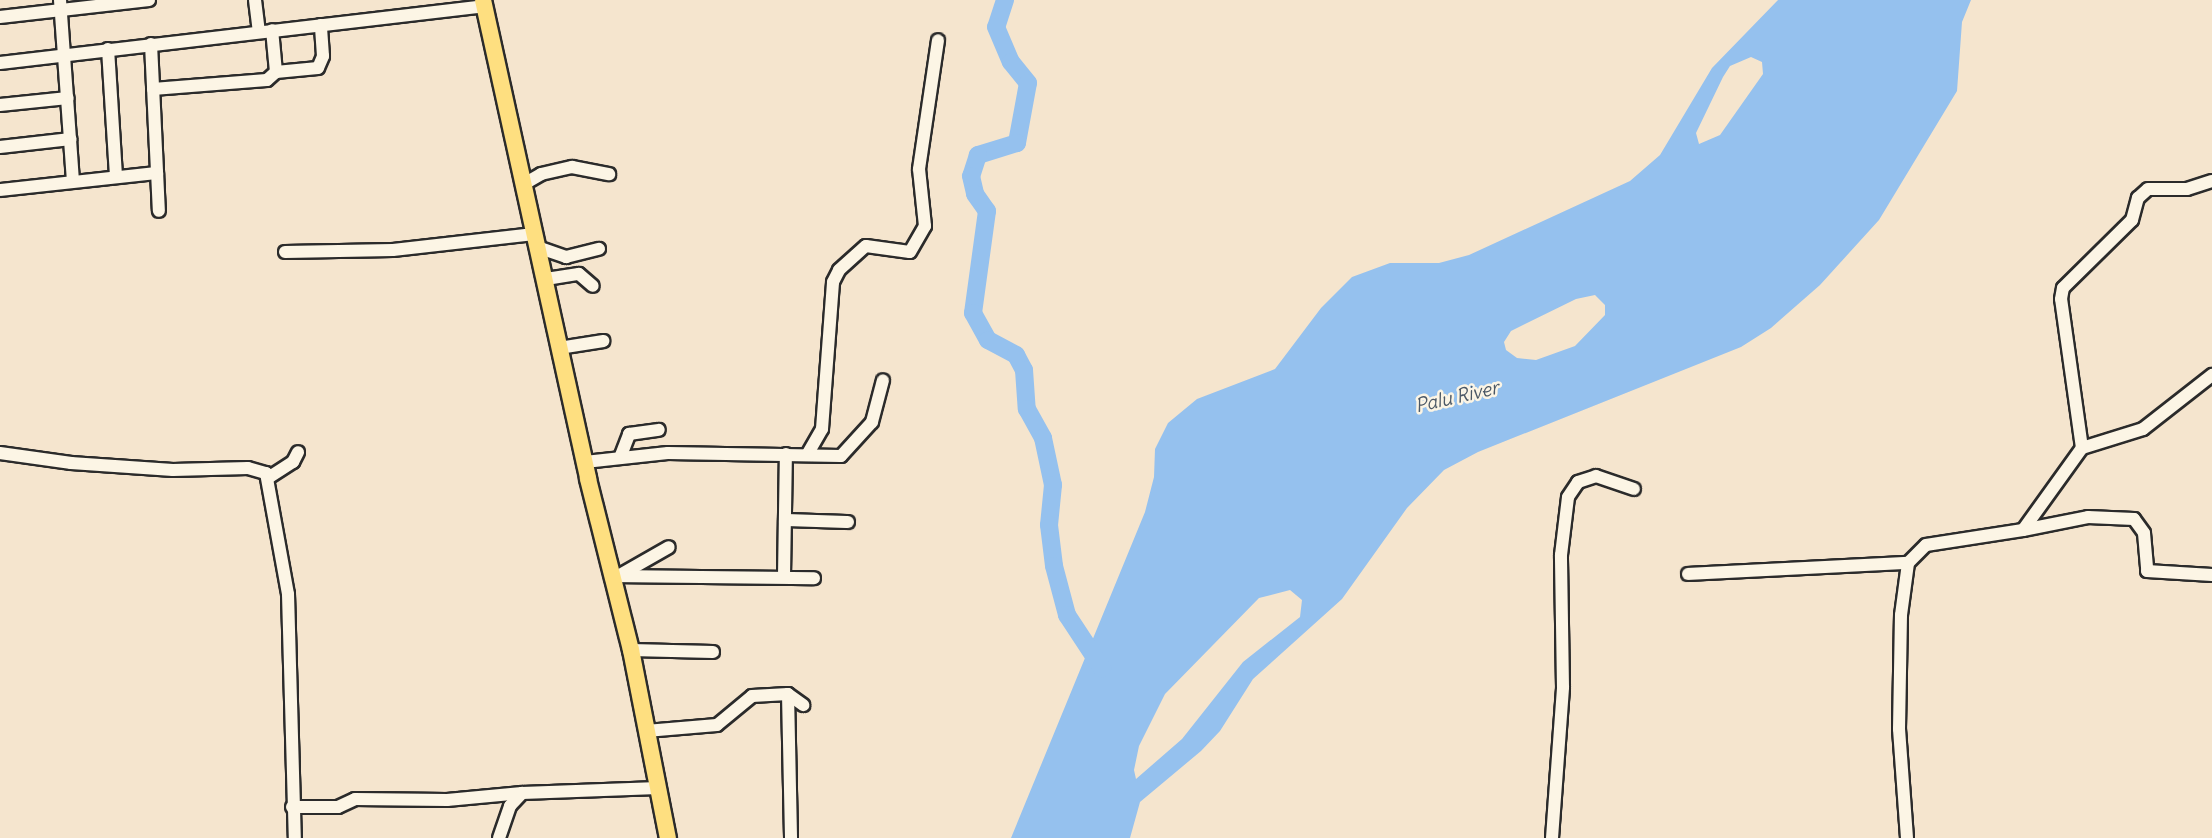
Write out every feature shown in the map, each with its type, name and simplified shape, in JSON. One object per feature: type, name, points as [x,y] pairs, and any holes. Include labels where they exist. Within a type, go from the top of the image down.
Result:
[{"type":"main road","points":[[483,3],[546,279],[584,463],[616,575],[668,838]]},
{"type":"street","points":[[0,17],[61,5],[149,0]]},
{"type":"street","points":[[255,0],[276,72]]},
{"type":"street","points":[[405,0],[407,15]]},
{"type":"street","points":[[0,63],[407,15],[483,3]]},
{"type":"street","points":[[61,5],[73,180]]},
{"type":"street","points":[[153,89],[267,80],[276,72],[318,68],[323,56],[321,25]]},
{"type":"street","points":[[807,455],[822,429],[833,282],[839,270],[866,246],[910,252],[925,226],[919,169],[938,40]]},
{"type":"street","points":[[151,44],[159,211]]},
{"type":"street","points":[[108,49],[116,177]]},
{"type":"street","points":[[0,105],[68,98]]},
{"type":"street","points":[[0,147],[71,139]]},
{"type":"street","points":[[524,184],[541,174],[572,167],[609,174]]},
{"type":"street","points":[[0,190],[157,173]]},
{"type":"street","points":[[2082,448],[2063,288],[2132,220],[2138,198],[2148,189],[2187,189],[2212,181]]},
{"type":"street","points":[[285,252],[393,250],[537,241],[566,257],[599,249]]},
{"type":"street","points":[[546,279],[579,274],[593,286]]},
{"type":"street","points":[[559,348],[603,341]]},
{"type":"street","points":[[2023,530],[2082,448],[2143,429],[2212,375]]},
{"type":"street","points":[[584,463],[668,453],[846,453],[877,411],[883,380]]},
{"type":"street","points":[[620,458],[629,434],[659,430]]},
{"type":"street","points":[[268,478],[293,461],[299,452]]},
{"type":"street","points":[[0,453],[173,470],[256,469],[268,478],[288,594],[292,807],[295,838]]},
{"type":"street","points":[[784,576],[786,454]]},
{"type":"street","points":[[1552,838],[1564,679],[1561,555],[1568,497],[1578,481],[1596,476],[1634,489]]},
{"type":"street","points":[[1907,838],[1899,729],[1901,615],[1909,563],[1926,545],[2088,517],[2134,519],[2144,533],[2147,571],[2212,575]]},
{"type":"street","points":[[785,520],[848,522]]},
{"type":"street","points":[[616,575],[669,547]]},
{"type":"street","points":[[1688,574],[1909,563]]},
{"type":"street","points":[[616,575],[814,578]]},
{"type":"street","points":[[631,650],[713,652]]},
{"type":"street","points":[[646,731],[717,725],[746,698],[788,694],[803,705]]},
{"type":"street","points":[[788,694],[792,838]]},
{"type":"street","points":[[292,807],[330,808],[355,799],[447,800],[522,793],[659,788]]},
{"type":"street","points":[[499,838],[510,806],[522,793]]},
{"type":"water","name":"Palu River","points":[[1778,0],[1971,0],[1962,22],[1957,91],[1879,220],[1820,285],[1771,328],[1741,347],[1478,452],[1444,470],[1407,508],[1342,599],[1253,679],[1220,731],[1201,751],[1140,802],[1130,838],[1011,838],[1145,512],[1154,477],[1155,449],[1168,423],[1197,399],[1275,369],[1321,308],[1352,277],[1390,263],[1439,263],[1469,255],[1630,181],[1660,155],[1712,68]],"holes":[[[1751,57],[1762,62],[1763,74],[1720,135],[1699,144],[1696,133],[1723,77],[1730,66]],[[1595,295],[1605,305],[1605,315],[1575,346],[1536,360],[1517,358],[1506,350],[1504,342],[1511,331],[1576,299]],[[1290,590],[1302,600],[1300,617],[1243,662],[1182,739],[1136,779],[1134,770],[1139,746],[1165,694],[1259,598]]]},
{"type":"waterway","points":[[1005,0],[996,27],[1011,62],[1028,83],[1017,143],[978,155],[971,176],[975,194],[987,211],[973,313],[988,340],[1016,355],[1024,370],[1027,409],[1043,438],[1053,485],[1049,525],[1054,566],[1067,615],[1102,668]]}]
